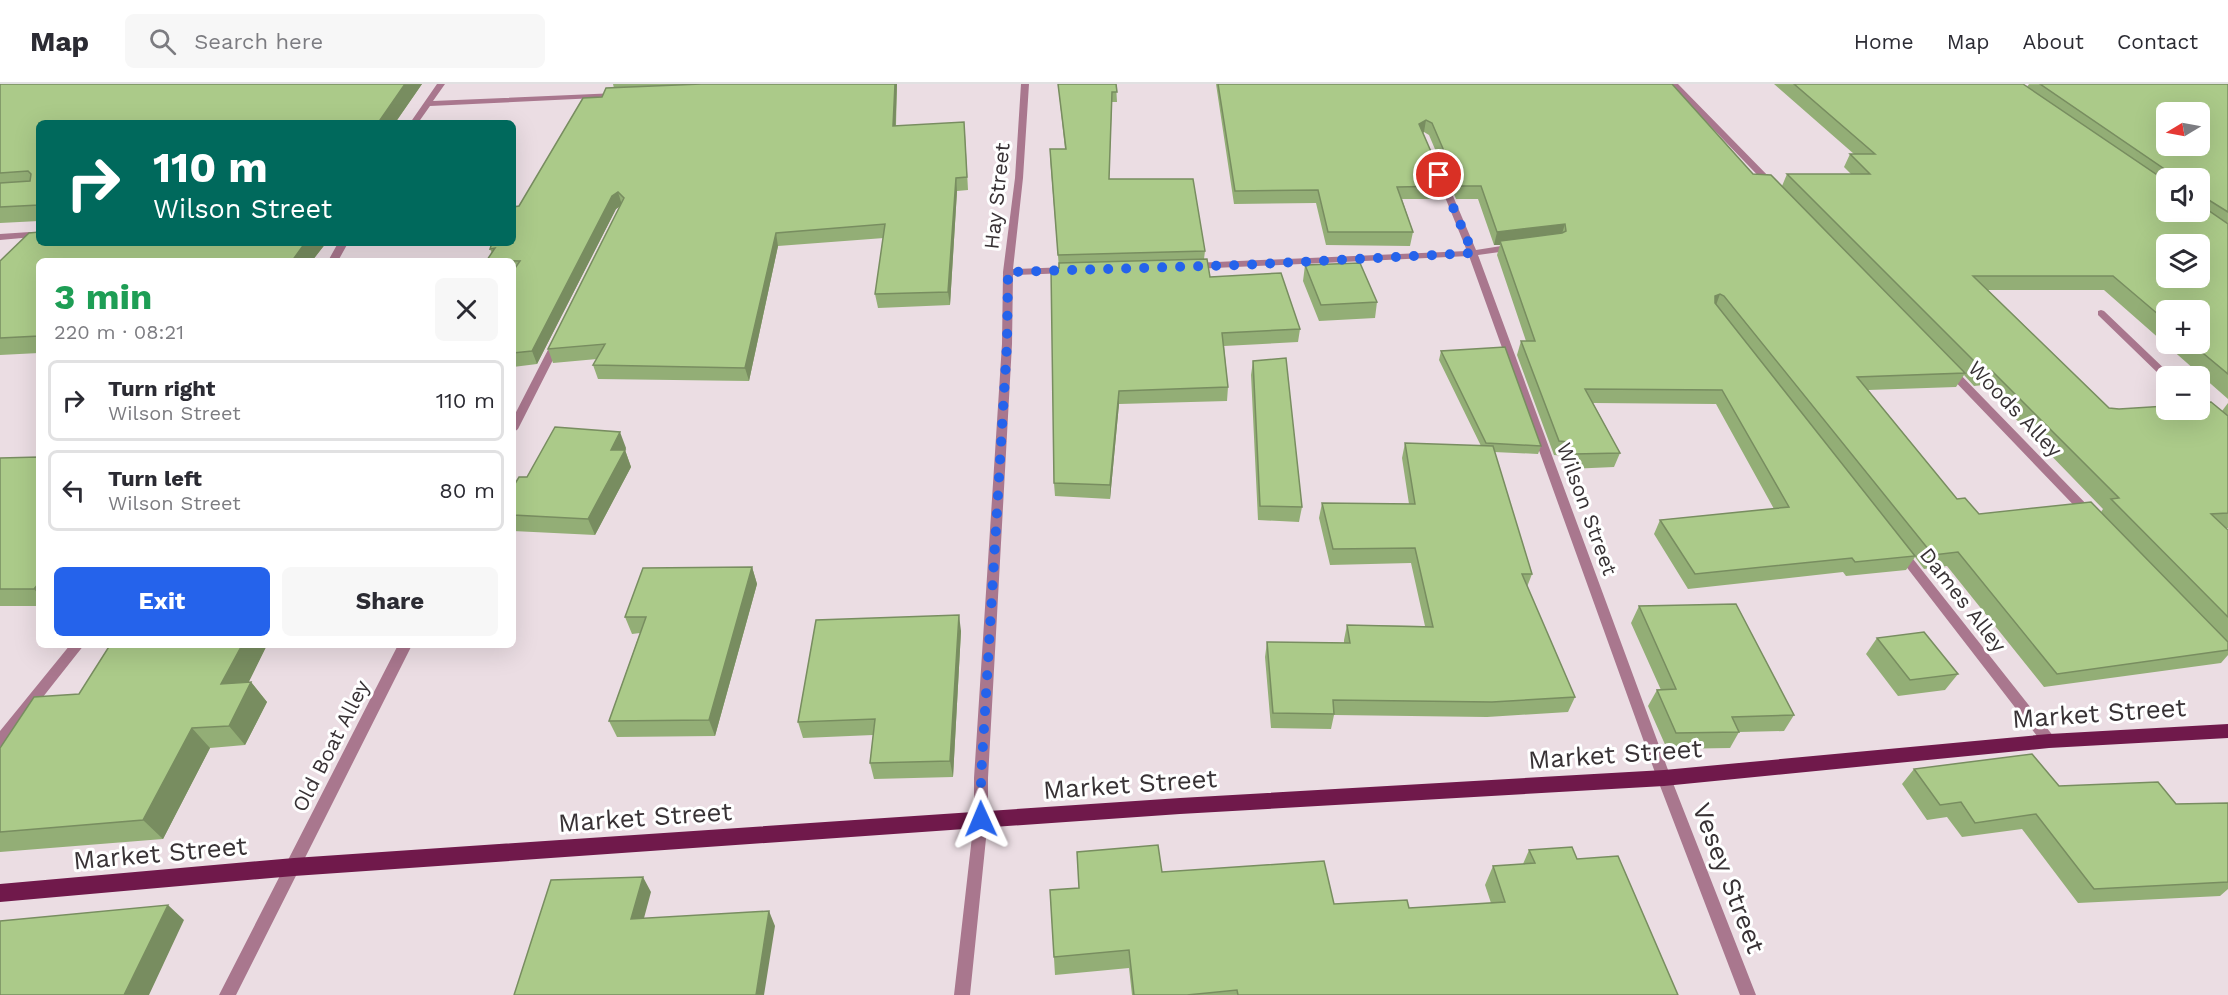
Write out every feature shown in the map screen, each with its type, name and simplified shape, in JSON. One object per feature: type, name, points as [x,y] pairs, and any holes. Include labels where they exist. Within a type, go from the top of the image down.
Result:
[{"type":"main road","name":"Market Street","points":[[0,893],[294,867],[981,819],[1664,778],[2049,741],[2228,731]]},
{"type":"street","points":[[416,120],[441,84]]},
{"type":"street","name":"Hay Street","points":[[962,995],[981,819],[981,778],[1007,344],[1008,272],[1019,178],[1025,84]]},
{"type":"street","points":[[1674,84],[1782,195]]},
{"type":"street","points":[[426,104],[629,95]]},
{"type":"street","name":"Wilson Street","points":[[1436,168],[1473,253],[1664,778]]},
{"type":"street","points":[[0,237],[30,235]]},
{"type":"street","points":[[1183,267],[1473,253],[1526,245]]},
{"type":"street","points":[[1008,272],[1078,270]]},
{"type":"street","points":[[2102,314],[2157,366]]},
{"type":"street","points":[[516,423],[560,335]]},
{"type":"street","name":"Woods Alley","points":[[1939,358],[2096,520]]},
{"type":"street","name":"Dames Alley","points":[[1896,545],[2049,741]]},
{"type":"street","points":[[0,741],[76,648]]},
{"type":"street","name":"Old Boat Alley","points":[[227,995],[404,648]]},
{"type":"street","name":"Vesey Street","points":[[1664,778],[1748,995]]},
{"type":"building","points":[[0,84],[405,84],[380,120],[36,120],[36,205],[0,207],[0,183],[30,181],[31,174],[28,171],[0,173]]},
{"type":"building","points":[[701,84],[895,84],[893,126],[964,122],[967,177],[956,178],[948,292],[875,294],[885,224],[776,233],[745,368],[593,365],[605,344],[548,349],[624,198],[618,192],[612,196],[532,351],[516,353],[516,267],[520,261],[516,261],[516,258],[488,258],[495,248],[490,249],[491,246],[516,246],[516,206],[519,206],[583,98],[602,97],[606,88]]},
{"type":"building","points":[[1058,84],[1116,84],[1117,92],[1112,92],[1109,179],[1193,179],[1205,251],[1058,255],[1050,149],[1066,149]]},
{"type":"building","points":[[1218,84],[1672,84],[1753,174],[1771,175],[1965,373],[1857,377],[1957,499],[1965,498],[1979,514],[2091,502],[2228,642],[2228,650],[2057,674],[1958,552],[1933,555],[1724,296],[1720,294],[1715,296],[1715,303],[1915,556],[1855,562],[1852,558],[1695,574],[1660,520],[1789,507],[1722,390],[1585,389],[1620,453],[1574,454],[1568,442],[1559,441],[1521,341],[1535,341],[1500,241],[1562,233],[1566,231],[1565,224],[1497,232],[1481,186],[1459,186],[1432,123],[1426,120],[1419,124],[1446,186],[1397,187],[1413,232],[1328,232],[1318,190],[1235,191]]},
{"type":"building","points":[[1794,84],[2023,84],[2156,174],[2156,222],[2210,222],[2210,212],[2228,224],[2228,374],[2204,354],[2210,354],[2210,300],[2156,300],[2156,313],[2113,276],[1973,276],[2109,408],[2156,407],[2156,420],[2210,420],[2211,402],[2228,416],[2228,513],[2211,514],[2228,530],[2228,617],[2111,499],[2119,498],[1992,371],[1984,371],[1787,174],[1870,174],[1850,154],[1875,154]]},
{"type":"building","points":[[2040,84],[2228,84],[2228,212],[2210,201],[2210,168],[2163,168]]},
{"type":"building","points":[[36,232],[36,246],[303,246],[294,258],[36,258],[36,336],[0,338],[0,261],[29,233]]},
{"type":"building","points":[[1207,259],[1210,277],[1281,273],[1300,329],[1222,333],[1228,387],[1119,391],[1110,485],[1054,483],[1051,268],[1059,268],[1059,263]]},
{"type":"building","points":[[1360,263],[1377,302],[1321,305],[1305,265]]},
{"type":"building","points":[[1505,347],[1541,446],[1486,443],[1441,351]]},
{"type":"building","points":[[1286,358],[1302,507],[1260,506],[1253,361]]},
{"type":"building","points":[[555,427],[620,432],[611,450],[625,450],[588,519],[516,515],[516,482],[519,477],[527,477]]},
{"type":"building","points":[[1405,443],[1493,446],[1532,574],[1522,574],[1575,697],[1492,702],[1333,700],[1334,714],[1273,713],[1267,642],[1350,643],[1347,625],[1433,627],[1415,548],[1333,549],[1322,503],[1415,504]]},
{"type":"building","points":[[36,457],[36,587],[34,589],[0,589],[0,458]]},
{"type":"building","points":[[752,567],[709,720],[609,721],[646,617],[625,617],[643,568]]},
{"type":"building","points":[[1736,604],[1794,715],[1732,717],[1739,732],[1676,733],[1657,690],[1676,689],[1639,606]]},
{"type":"building","points":[[959,615],[950,761],[870,763],[875,719],[798,722],[816,620]]},
{"type":"building","points":[[1924,632],[1958,674],[1910,680],[1877,638]]},
{"type":"building","points":[[108,648],[240,648],[221,684],[251,682],[229,726],[192,728],[143,820],[0,832],[0,748],[34,697],[79,694]]},
{"type":"building","points":[[2032,754],[2059,786],[2158,782],[2176,804],[2228,803],[2228,882],[2094,889],[2036,814],[1975,823],[1961,802],[1940,805],[1914,769]]},
{"type":"building","points":[[1158,845],[1162,872],[1324,861],[1334,904],[1407,900],[1409,908],[1505,902],[1493,866],[1535,863],[1529,850],[1572,847],[1577,859],[1618,856],[1678,995],[1238,995],[1237,990],[1187,995],[1134,995],[1129,950],[1054,957],[1050,890],[1079,888],[1077,852]]},
{"type":"building","points":[[643,877],[631,919],[769,911],[756,995],[514,995],[551,880]]},
{"type":"building","points":[[168,905],[124,995],[0,995],[0,921]]},
{"type":"route","points":[[981,819],[981,778],[1007,344],[1008,272],[1241,265],[1473,253],[1439,175]]}]
